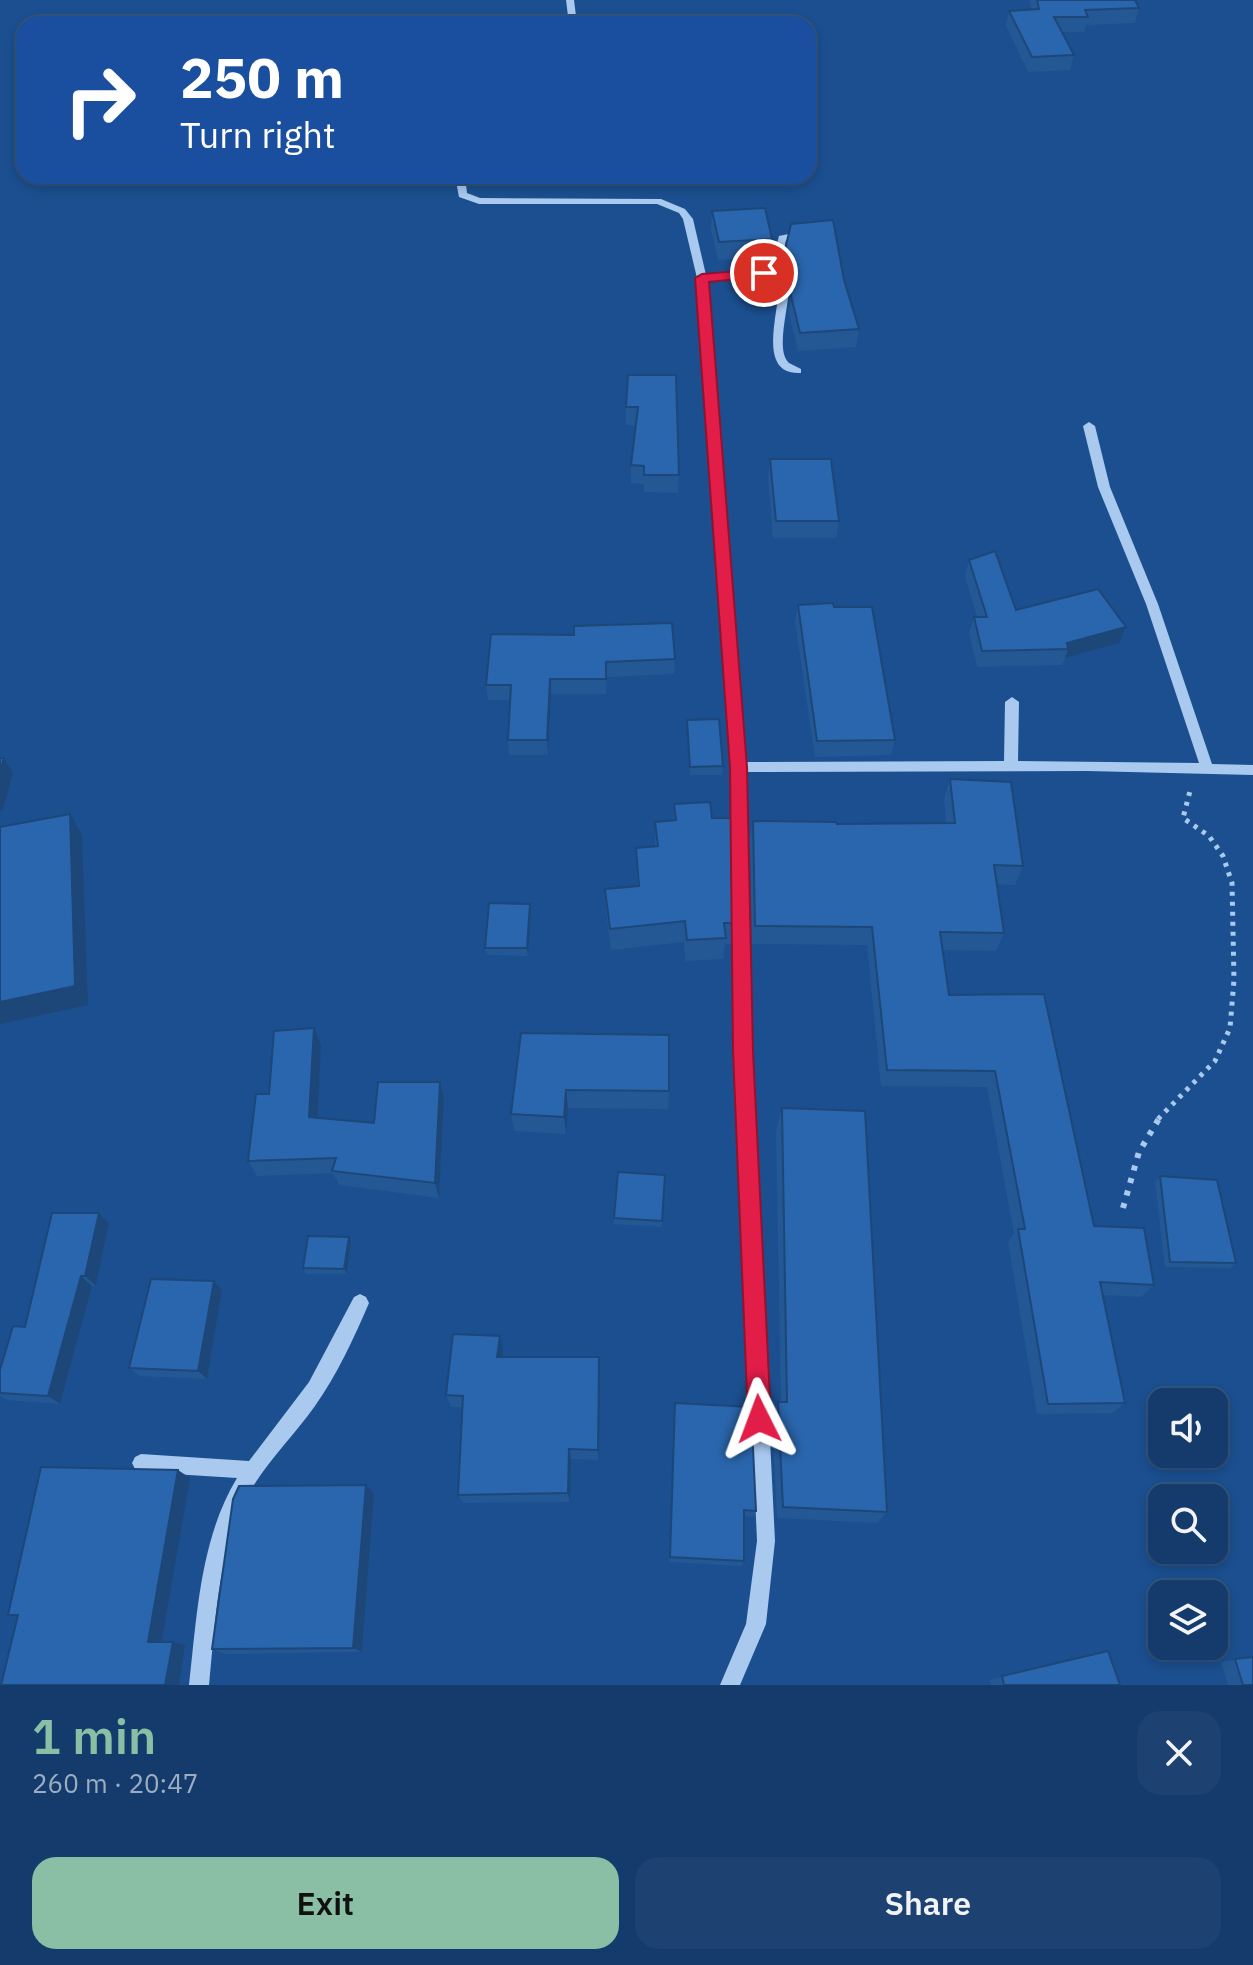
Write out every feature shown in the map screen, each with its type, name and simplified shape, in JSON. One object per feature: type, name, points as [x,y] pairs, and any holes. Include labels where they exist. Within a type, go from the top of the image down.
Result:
[{"type":"street","points":[[461,184],[462,195],[479,201],[640,201],[672,204],[688,219],[702,278],[739,767],[743,1051],[766,1541],[756,1624],[730,1685]]},
{"type":"street","points":[[774,274],[782,238],[792,234],[816,233]]},
{"type":"street","points":[[702,278],[774,274],[784,281],[787,295],[777,342],[777,358],[785,367],[797,371]]},
{"type":"street","points":[[1089,426],[1104,487],[1152,604],[1202,767]]},
{"type":"street","points":[[1011,766],[1012,702]]},
{"type":"street","points":[[739,767],[1202,767],[1253,770]]},
{"type":"street","points":[[199,1685],[218,1548],[234,1504],[253,1470],[331,1365],[360,1303]]},
{"type":"street","points":[[141,1463],[253,1470]]},
{"type":"path","points":[[1123,1208],[1139,1152],[1157,1120],[1215,1061],[1230,1028],[1234,980],[1232,883],[1223,856],[1209,836],[1183,818],[1202,767]]},
{"type":"building","points":[[1037,0],[1135,0],[1139,8],[1085,10],[1088,17],[1054,17],[1074,55],[1032,57],[1009,11],[1039,9]]},
{"type":"building","points":[[765,208],[772,239],[719,242],[712,211]]},
{"type":"building","points":[[833,220],[844,280],[859,329],[800,333],[791,296],[794,263],[784,254],[791,224]]},
{"type":"building","points":[[628,375],[676,375],[679,475],[644,475],[644,466],[631,465],[638,407],[626,407]]},
{"type":"building","points":[[770,459],[831,459],[839,521],[776,521]]},
{"type":"building","points":[[995,551],[1016,610],[1098,589],[1126,627],[1067,643],[1068,649],[982,651],[974,617],[987,617],[969,560]]},
{"type":"building","points":[[833,603],[834,607],[872,607],[895,740],[817,741],[798,605]]},
{"type":"building","points":[[672,623],[675,659],[606,662],[606,679],[550,679],[547,740],[508,740],[511,685],[486,685],[491,634],[574,635],[574,626]]},
{"type":"building","points":[[719,719],[723,766],[690,767],[687,720]]},
{"type":"building","points":[[950,779],[1011,782],[1023,866],[994,865],[1004,933],[940,932],[949,995],[1044,994],[1094,1226],[1144,1228],[1154,1285],[1100,1282],[1125,1403],[1048,1404],[1018,1229],[1025,1229],[995,1071],[887,1070],[872,927],[755,926],[753,821],[955,823]]},
{"type":"building","points":[[710,802],[712,818],[732,818],[734,923],[724,923],[726,938],[687,940],[685,921],[610,929],[605,889],[639,886],[636,848],[658,846],[655,822],[676,820],[674,804]]},
{"type":"building","points":[[70,814],[75,986],[0,1002],[0,827]]},
{"type":"building","points":[[489,903],[530,904],[527,948],[485,948]]},
{"type":"building","points":[[314,1028],[309,1117],[374,1123],[378,1082],[440,1082],[435,1183],[332,1171],[336,1158],[248,1161],[256,1094],[269,1094],[274,1031]]},
{"type":"building","points":[[521,1033],[669,1035],[669,1091],[566,1090],[564,1117],[511,1114]]},
{"type":"building","points":[[782,1108],[865,1111],[887,1512],[783,1507],[778,1402],[787,1402]]},
{"type":"building","points":[[618,1172],[665,1175],[662,1221],[614,1218]]},
{"type":"building","points":[[1160,1176],[1217,1180],[1236,1263],[1170,1262]]},
{"type":"building","points":[[52,1213],[99,1213],[85,1276],[81,1276],[48,1396],[0,1393],[0,1370],[13,1326],[25,1327]]},
{"type":"building","points":[[308,1236],[349,1237],[344,1269],[303,1268]]},
{"type":"building","points":[[151,1279],[214,1281],[198,1371],[129,1368]]},
{"type":"building","points":[[453,1334],[500,1336],[497,1357],[599,1357],[598,1450],[569,1449],[568,1493],[458,1495],[463,1396],[446,1395]]},
{"type":"building","points":[[675,1403],[751,1407],[756,1511],[744,1510],[744,1561],[670,1557]]},
{"type":"building","points":[[41,1467],[178,1470],[148,1642],[173,1642],[165,1685],[1,1685],[18,1615],[8,1615]]},
{"type":"building","points":[[366,1485],[353,1648],[212,1649],[233,1499],[239,1486]]},
{"type":"building","points":[[1108,1651],[1120,1685],[1004,1685],[1002,1676]]},
{"type":"building","points":[[1253,1657],[1253,1685],[1243,1685],[1235,1659]]},
{"type":"route","points":[[759,1419],[743,1051],[739,767],[702,278],[764,273]]}]
